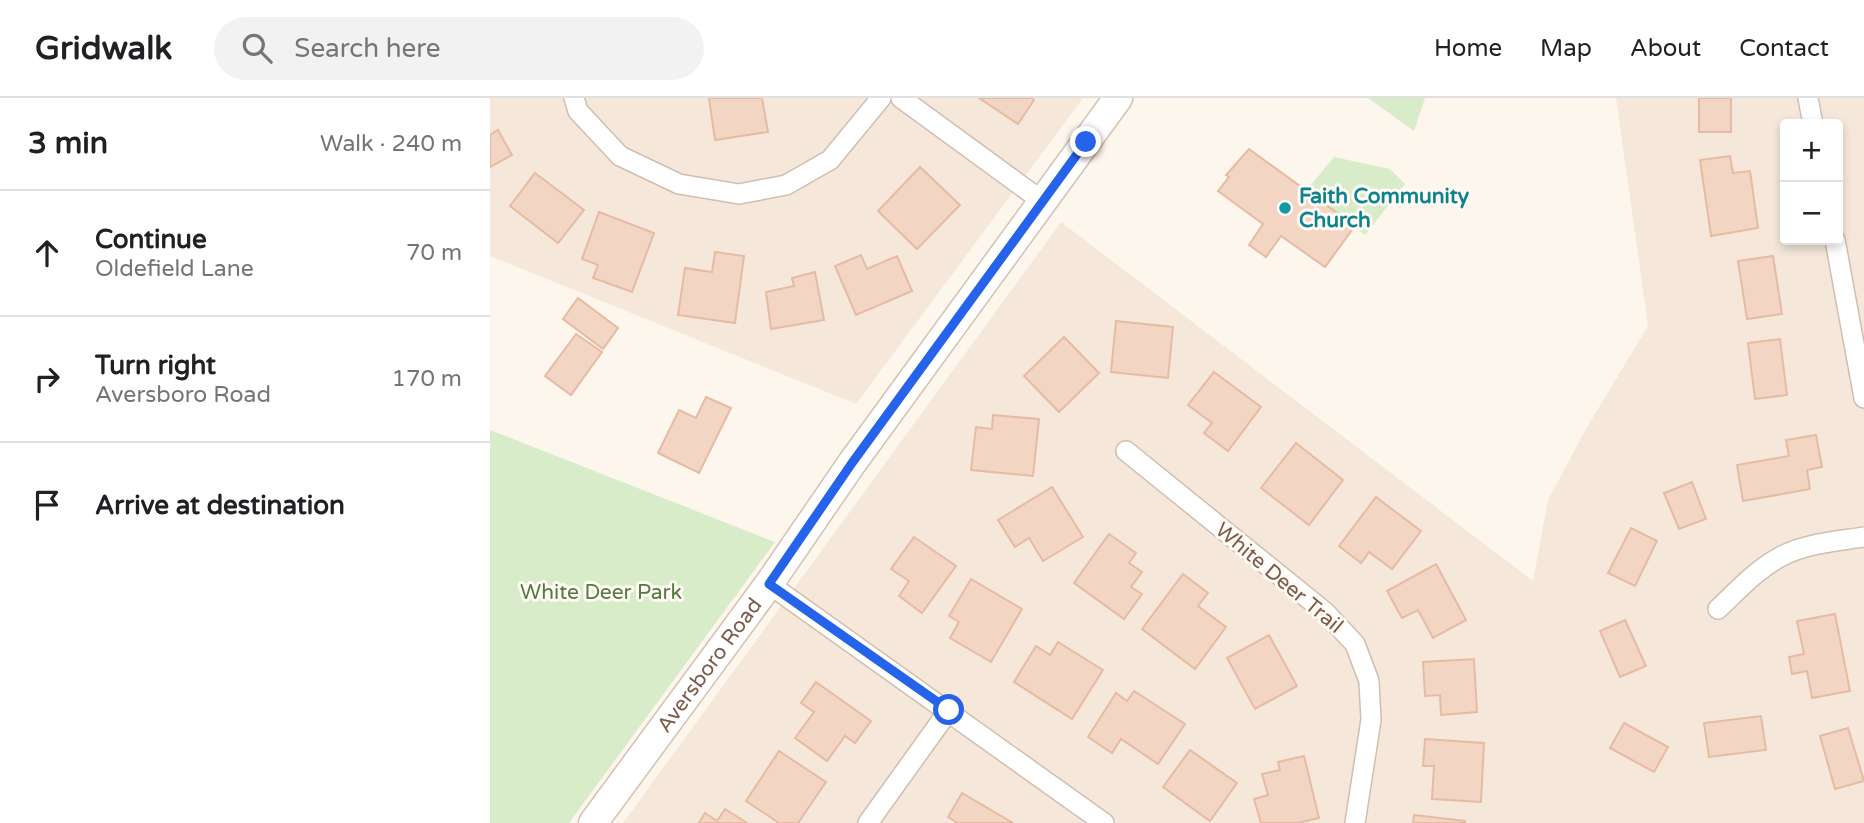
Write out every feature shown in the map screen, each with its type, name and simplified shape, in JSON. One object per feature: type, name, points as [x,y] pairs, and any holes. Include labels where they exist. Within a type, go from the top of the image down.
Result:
[{"type":"street","points":[[574,98],[578,111],[620,156],[680,184],[739,194],[786,186],[830,160],[881,98]]},
{"type":"street","points":[[901,98],[1042,201]]},
{"type":"street","name":"Aversboro Road","points":[[593,823],[769,584],[852,463],[1118,98]]},
{"type":"street","points":[[1808,98],[1812,119]]},
{"type":"street","points":[[1836,245],[1864,398]]},
{"type":"street","name":"White Deer Trail","points":[[1126,451],[1325,612],[1355,644],[1368,681],[1371,720],[1355,823]]},
{"type":"street","points":[[1718,609],[1751,578],[1783,555],[1814,545],[1864,537]]},
{"type":"street","points":[[769,584],[1104,823]]},
{"type":"street","points":[[869,823],[949,710]]},
{"type":"shaded area","points":[[490,98],[1083,98],[856,404],[490,256]]},
{"type":"shaded area","points":[[1616,98],[1864,98],[1864,823],[623,823],[1061,222],[1533,581],[1548,500],[1587,427],[1648,326]]},
{"type":"green space","points":[[1368,98],[1425,98],[1414,131]]},
{"type":"green space","points":[[1334,157],[1390,169],[1405,184],[1365,235],[1306,191]]},
{"type":"green space","name":"White Deer Park","points":[[490,430],[775,542],[569,823],[490,823]]},
{"type":"building","points":[[709,98],[762,98],[768,132],[715,140]]},
{"type":"building","points":[[979,98],[1032,98],[1034,100],[1018,124]]},
{"type":"building","points":[[1699,98],[1731,98],[1731,132],[1699,132]]},
{"type":"building","points":[[498,130],[512,155],[490,167],[490,135]]},
{"type":"building","name":"Faith Community Church","points":[[1249,149],[1355,226],[1325,267],[1281,236],[1266,257],[1249,245],[1263,224],[1218,191],[1229,177],[1226,175]]},
{"type":"building","points":[[1730,156],[1733,173],[1750,171],[1758,228],[1711,236],[1700,160]]},
{"type":"building","points":[[920,167],[960,205],[917,249],[878,211]]},
{"type":"building","points":[[535,173],[584,210],[558,243],[510,206]]},
{"type":"building","points":[[599,212],[654,233],[632,292],[593,278],[598,265],[582,259]]},
{"type":"building","points":[[715,252],[744,256],[735,323],[678,315],[685,268],[712,272]]},
{"type":"building","points":[[861,255],[867,269],[897,256],[912,291],[856,315],[835,266]]},
{"type":"building","points":[[1773,256],[1782,314],[1747,319],[1738,261]]},
{"type":"building","points":[[815,272],[824,320],[771,329],[766,292],[794,286],[792,278]]},
{"type":"building","points":[[578,298],[618,328],[603,349],[563,319]]},
{"type":"building","points":[[1116,321],[1173,327],[1168,378],[1111,372]]},
{"type":"building","points":[[576,334],[602,352],[571,395],[545,376]]},
{"type":"building","points":[[1064,337],[1099,373],[1059,412],[1024,376]]},
{"type":"building","points":[[1780,339],[1787,395],[1755,399],[1748,343]]},
{"type":"building","points":[[1214,372],[1261,407],[1228,451],[1204,433],[1212,423],[1188,405]]},
{"type":"building","points":[[706,397],[731,408],[699,473],[658,453],[679,410],[696,418]]},
{"type":"building","points":[[993,415],[1039,419],[1033,476],[971,470],[976,427],[992,429]]},
{"type":"building","points":[[1816,435],[1822,467],[1807,470],[1810,489],[1743,501],[1737,465],[1789,456],[1786,440]]},
{"type":"building","points":[[1296,443],[1343,480],[1309,525],[1261,488]]},
{"type":"building","points":[[1692,482],[1706,519],[1679,529],[1664,493]]},
{"type":"building","points":[[1052,487],[1083,537],[1043,561],[1029,538],[1015,547],[998,520]]},
{"type":"building","points":[[1376,497],[1421,531],[1392,569],[1369,552],[1361,563],[1339,546]]},
{"type":"building","points":[[1631,528],[1657,541],[1635,586],[1608,573]]},
{"type":"building","points":[[1109,534],[1136,553],[1129,563],[1142,572],[1131,587],[1142,594],[1124,619],[1074,583]]},
{"type":"building","points":[[914,537],[956,566],[922,613],[899,596],[909,581],[891,569]]},
{"type":"building","points":[[1436,564],[1466,620],[1433,638],[1418,610],[1402,618],[1387,591]]},
{"type":"building","points":[[1183,574],[1208,593],[1198,606],[1226,627],[1195,669],[1142,629]]},
{"type":"building","points":[[971,579],[1022,609],[991,662],[950,638],[959,622],[949,616]]},
{"type":"building","points":[[1835,614],[1850,691],[1812,698],[1807,671],[1792,674],[1789,657],[1804,654],[1797,621]]},
{"type":"building","points":[[1625,620],[1646,666],[1620,677],[1600,631]]},
{"type":"building","points":[[1269,635],[1297,686],[1255,709],[1227,658]]},
{"type":"building","points":[[1058,642],[1103,670],[1072,719],[1014,682],[1036,646],[1050,655]]},
{"type":"building","points":[[1474,659],[1477,712],[1441,715],[1440,695],[1425,696],[1423,662]]},
{"type":"building","points":[[816,682],[871,721],[855,743],[845,736],[827,761],[795,738],[814,712],[801,703]]},
{"type":"building","points":[[1134,691],[1185,724],[1158,764],[1121,739],[1112,753],[1088,737],[1116,693],[1127,701]]},
{"type":"building","points":[[1761,716],[1766,750],[1709,757],[1704,723]]},
{"type":"building","points":[[1624,723],[1668,747],[1654,772],[1610,748]]},
{"type":"building","points":[[1848,728],[1864,781],[1835,789],[1820,736]]},
{"type":"building","points":[[1425,739],[1484,743],[1481,802],[1432,799],[1434,766],[1423,766]]},
{"type":"building","points":[[1190,750],[1237,783],[1210,821],[1163,787]]},
{"type":"building","points":[[779,751],[826,782],[798,823],[779,823],[746,801]]},
{"type":"building","points":[[1304,756],[1319,818],[1298,823],[1261,823],[1254,799],[1268,795],[1262,774],[1280,770],[1278,762]]},
{"type":"building","points":[[962,793],[1013,823],[958,823],[948,817]]},
{"type":"building","points":[[725,809],[747,823],[699,823],[705,813],[717,821]]},
{"type":"building","points":[[1414,815],[1465,821],[1465,823],[1413,823]]},
{"type":"place","name":"Faith Community Church","points":[[1285,208]]},
{"type":"route","points":[[949,710],[769,584],[852,463],[1086,142]]}]
